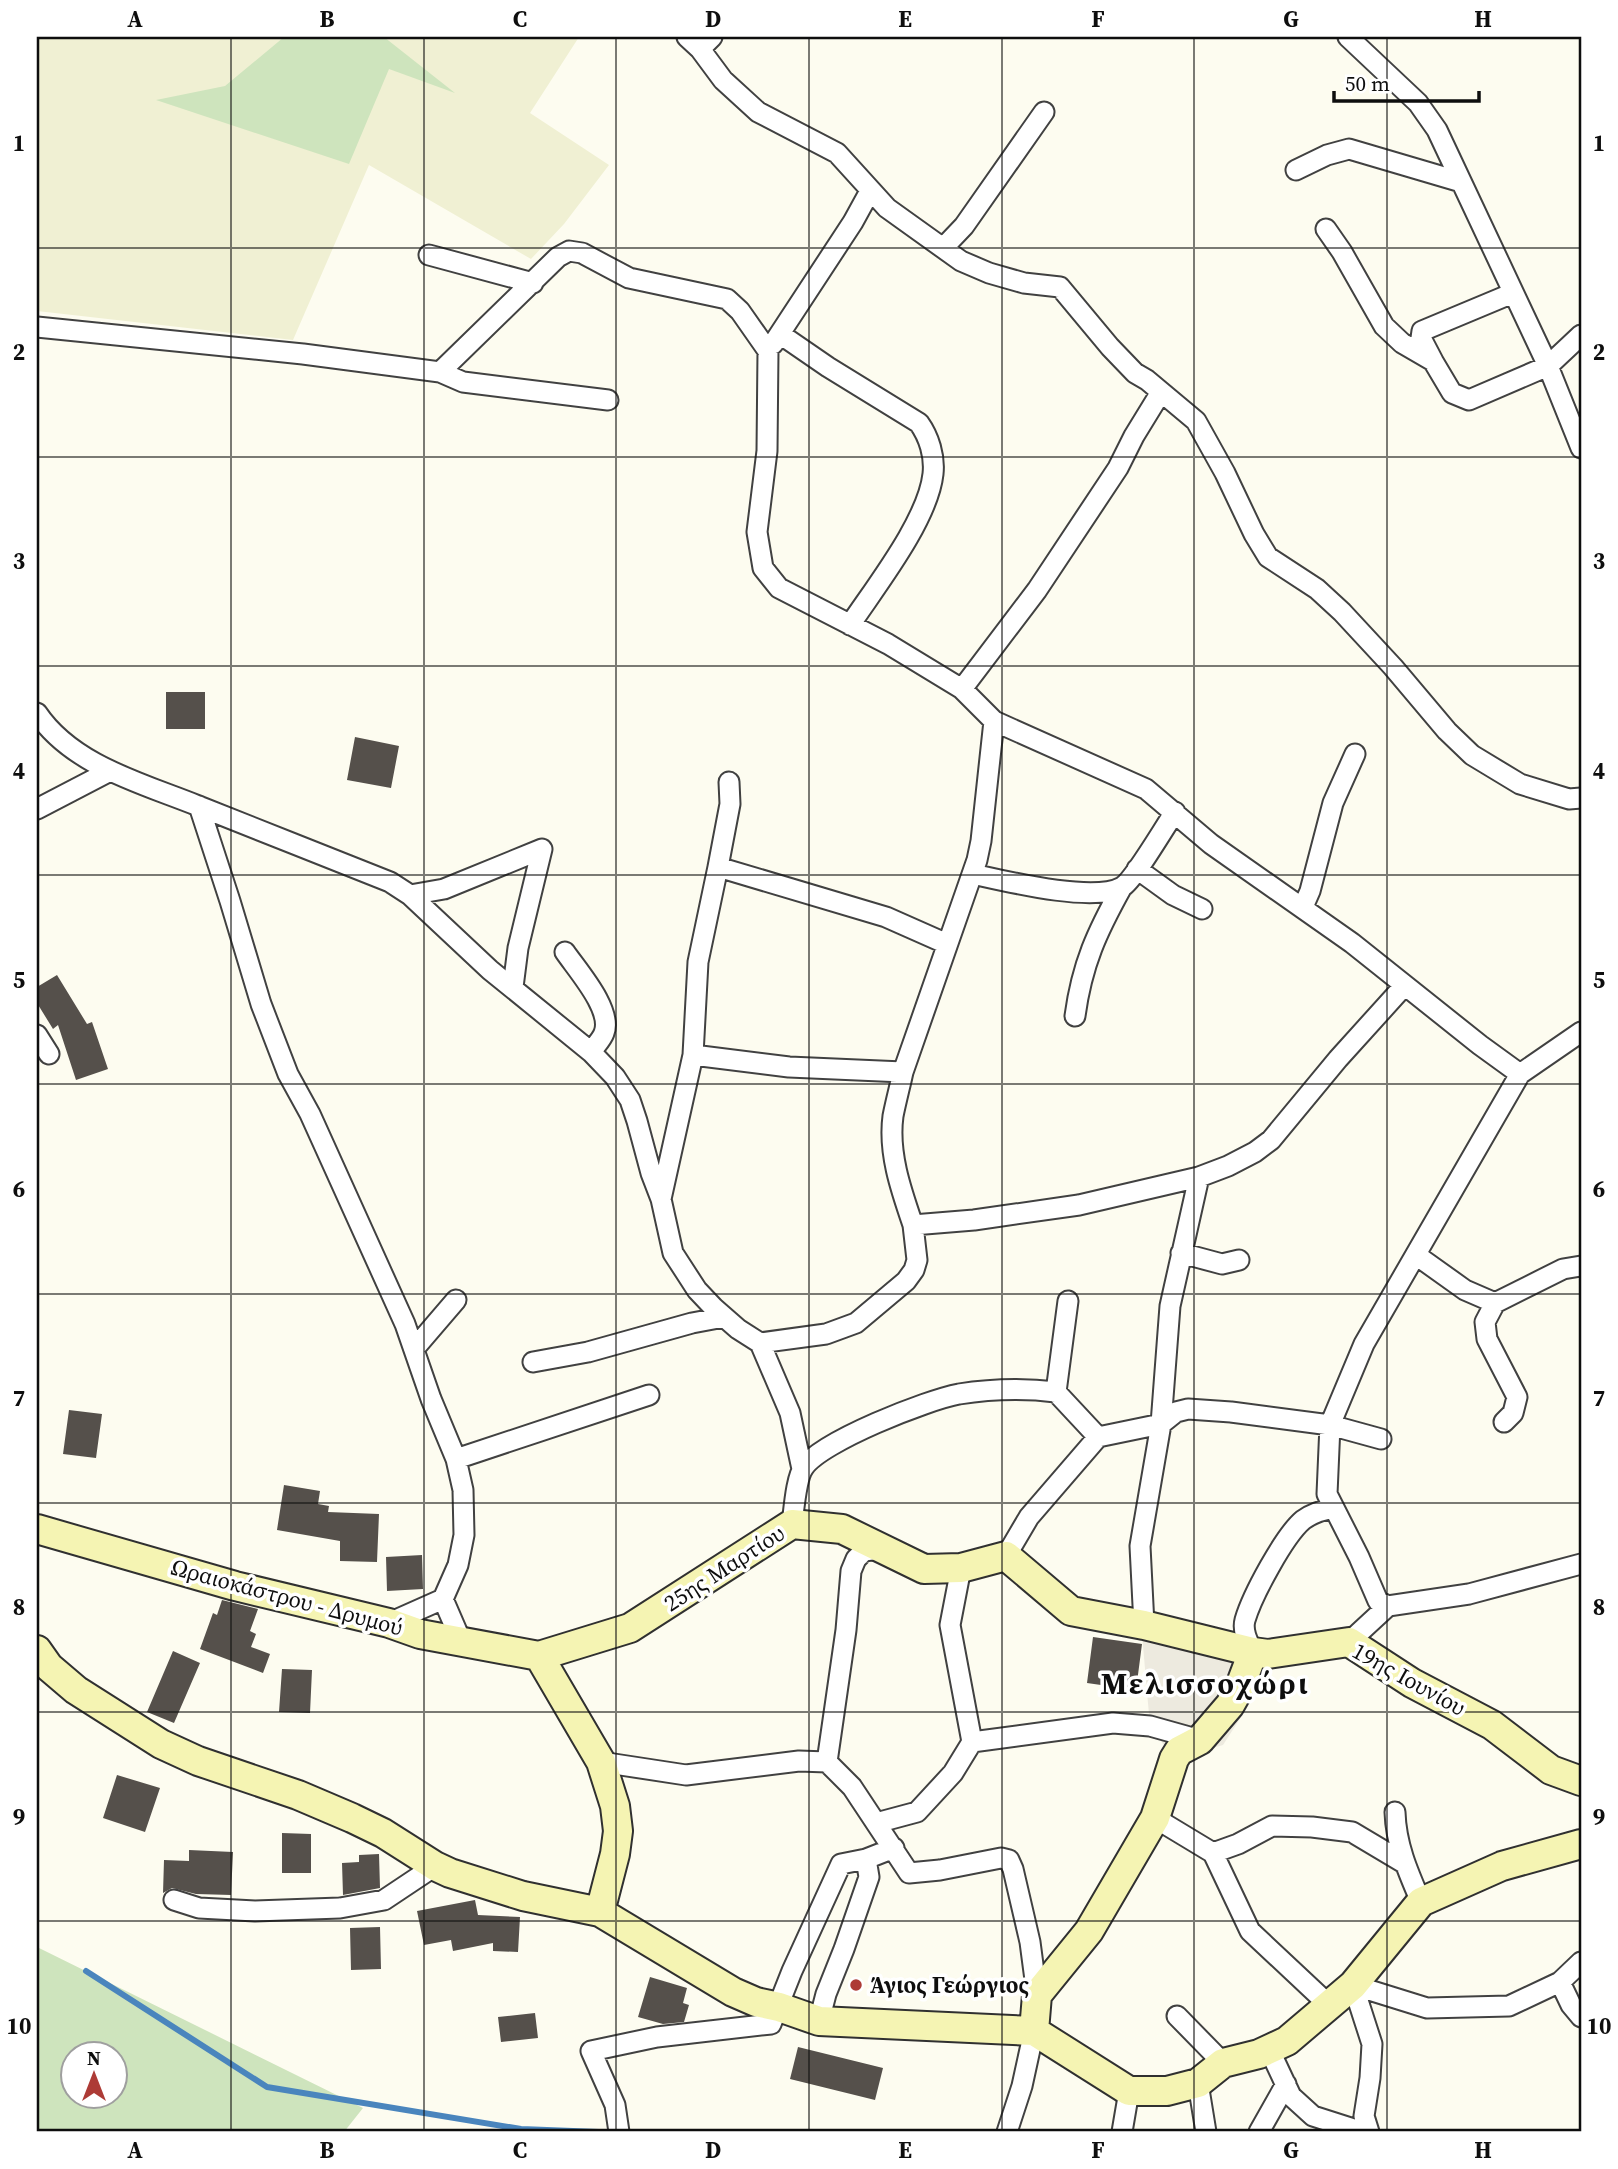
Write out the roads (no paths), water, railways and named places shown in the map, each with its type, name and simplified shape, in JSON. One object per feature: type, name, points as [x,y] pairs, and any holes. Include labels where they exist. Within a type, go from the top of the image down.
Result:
[{"type":"main road","name":"25ης Μαρτίου","points":[[539,1656],[630,1628],[792,1524],[842,1529],[924,1569],[961,1568],[1006,1556]]},
{"type":"main road","name":"Ωραιοκάστρου - Δρυμού","points":[[37,1529],[235,1586],[420,1633],[539,1656]]},
{"type":"main road","points":[[1006,1556],[1071,1611],[1144,1625]]},
{"type":"main road","name":"19ης Ιουνίου","points":[[1144,1625],[1268,1654],[1349,1642],[1412,1683],[1492,1725],[1551,1769],[1581,1781]]},
{"type":"main road","points":[[37,1650],[49,1667],[76,1690],[161,1744],[198,1761],[352,1818],[383,1833],[435,1866],[523,1896],[600,1912],[733,1992],[756,2002],[819,2021],[1034,2031],[1129,2091],[1167,2091],[1198,2083],[1223,2063],[1287,2041],[1353,1985],[1421,1902],[1502,1866],[1581,1844]]},
{"type":"main road","points":[[1034,2031],[1037,1995],[1089,1931],[1155,1818],[1174,1759],[1179,1751],[1200,1740],[1230,1705],[1253,1652]]},
{"type":"main road","points":[[539,1656],[601,1762],[615,1806],[618,1831],[615,1854],[600,1912]]},
{"type":"street","points":[[1348,37],[1419,103],[1448,151],[1548,366],[1581,448]]},
{"type":"street","points":[[700,41],[723,80],[758,111],[837,153],[887,208],[961,261],[1024,284],[1060,287],[1126,363],[1196,421],[1268,557],[1317,589],[1342,612],[1447,731],[1472,755],[1520,784],[1569,799],[1581,798]]},
{"type":"street","points":[[944,247],[964,226],[1044,112]]},
{"type":"street","points":[[1296,170],[1327,155],[1349,149],[1461,182]]},
{"type":"street","points":[[870,191],[853,222],[768,351],[767,451],[757,533],[763,568],[779,587],[888,644],[961,689],[994,721],[1146,789],[1211,844],[1303,907],[1520,1074]]},
{"type":"street","points":[[1326,229],[1384,326],[1402,343],[1433,361]]},
{"type":"street","points":[[440,372],[558,257],[569,251],[582,253],[629,278],[727,299],[740,311],[768,351]]},
{"type":"street","points":[[429,255],[533,283]]},
{"type":"street","points":[[1513,293],[1422,331],[1421,338],[1452,393],[1469,400],[1548,366],[1581,335]]},
{"type":"street","points":[[37,327],[303,354],[440,372],[463,382],[608,400]]},
{"type":"street","points":[[780,334],[919,423],[927,435],[931,450],[933,473],[927,496],[905,544],[850,625]]},
{"type":"street","points":[[961,689],[1037,590],[1118,468],[1161,392]]},
{"type":"street","points":[[37,713],[72,749],[110,771],[390,882],[410,895],[490,970],[591,1052],[615,1077],[630,1100],[661,1199],[673,1253],[697,1290],[738,1329],[760,1343],[790,1413],[802,1469],[792,1524]]},
{"type":"street","points":[[760,1343],[826,1334],[856,1323],[906,1281],[914,1270],[917,1260],[912,1224],[898,1183],[893,1118],[903,1072],[973,874],[981,841],[994,721]]},
{"type":"street","points":[[1303,907],[1310,891],[1333,803],[1355,754]]},
{"type":"street","points":[[37,809],[110,771]]},
{"type":"street","points":[[661,1199],[693,1055],[698,962],[730,804],[729,782]]},
{"type":"street","points":[[199,806],[261,1004],[288,1074],[310,1114],[414,1349],[456,1459],[463,1490],[464,1535],[458,1565],[443,1599],[389,1623]]},
{"type":"street","points":[[1074,1016],[1087,957],[1102,921],[1122,887],[1175,812]]},
{"type":"street","points":[[410,895],[444,889],[541,849],[518,948],[513,987]]},
{"type":"street","points":[[718,867],[886,917],[947,944]]},
{"type":"street","points":[[1137,869],[1173,895],[1202,909]]},
{"type":"street","points":[[973,874],[1034,887],[1091,893],[1122,887]]},
{"type":"street","points":[[565,953],[600,1002],[605,1016],[605,1032],[591,1052]]},
{"type":"street","points":[[912,1224],[974,1220],[1079,1205],[1199,1177],[1228,1166],[1271,1140],[1338,1059],[1404,986]]},
{"type":"street","points":[[1388,1606],[1378,1601],[1327,1494],[1330,1425],[1364,1344],[1520,1074],[1581,1032]]},
{"type":"street","points":[[37,1035],[49,1054]]},
{"type":"street","points":[[693,1055],[789,1067],[903,1072]]},
{"type":"street","points":[[1144,1625],[1140,1546],[1161,1424],[1170,1306],[1199,1177]]},
{"type":"street","points":[[1181,1253],[1222,1264],[1240,1261]]},
{"type":"street","points":[[1416,1255],[1465,1290],[1494,1303]]},
{"type":"street","points":[[1504,1422],[1513,1413],[1517,1397],[1487,1339],[1485,1322],[1494,1303],[1563,1269],[1581,1266]]},
{"type":"street","points":[[414,1349],[456,1300]]},
{"type":"street","points":[[1056,1392],[1068,1301]]},
{"type":"street","points":[[533,1362],[600,1349],[692,1323],[724,1317]]},
{"type":"street","points":[[802,1469],[812,1457],[854,1433],[956,1395],[1030,1389],[1056,1392],[1098,1437]]},
{"type":"street","points":[[456,1459],[649,1395]]},
{"type":"street","points":[[1006,1556],[1030,1517],[1098,1437],[1161,1424],[1176,1412],[1188,1409],[1231,1412],[1330,1425],[1381,1438]]},
{"type":"street","points":[[1253,1652],[1246,1638],[1244,1622],[1279,1549],[1301,1521],[1311,1514],[1334,1508]]},
{"type":"street","points":[[827,1762],[846,1630],[851,1571],[856,1559],[864,1551],[880,1549]]},
{"type":"street","points":[[1349,1642],[1388,1606],[1469,1594],[1581,1564]]},
{"type":"street","points":[[876,1823],[917,1812],[953,1773],[972,1742],[950,1625],[961,1568]]},
{"type":"street","points":[[443,1599],[461,1643]]},
{"type":"street","points":[[972,1742],[1113,1723],[1150,1726],[1200,1740]]},
{"type":"street","points":[[601,1762],[686,1775],[799,1761],[827,1762],[852,1787],[909,1873],[1001,1858],[1009,1860],[1030,1942],[1037,1995]]},
{"type":"street","points":[[1395,1812],[1396,1836],[1421,1902]]},
{"type":"street","points":[[1155,1818],[1213,1853],[1250,1931],[1330,2006]]},
{"type":"street","points":[[1213,1853],[1272,1826],[1312,1826],[1352,1832],[1404,1863]]},
{"type":"street","points":[[619,2132],[615,2105],[591,2051],[657,2037],[771,2024],[841,1864],[866,1859],[894,1848]]},
{"type":"street","points":[[819,2021],[826,1994],[869,1877],[866,1859]]},
{"type":"street","points":[[174,1900],[199,1908],[256,1911],[340,1908],[384,1900],[435,1866]]},
{"type":"street","points":[[1353,1985],[1427,2008],[1509,2006],[1560,1982],[1581,1962]]},
{"type":"street","points":[[1560,1982],[1571,2005],[1581,2017]]},
{"type":"street","points":[[1269,2049],[1292,2096],[1313,2116],[1366,2132],[1364,2116],[1372,2044],[1353,1985]]},
{"type":"street","points":[[1177,2016],[1223,2063]]},
{"type":"street","points":[[1007,2132],[1022,2086],[1034,2031]]},
{"type":"street","points":[[1198,2083],[1206,2132]]},
{"type":"street","points":[[1259,2132],[1286,2084]]},
{"type":"street","points":[[1122,2132],[1129,2091]]},
{"type":"waterway","points":[[86,1971],[267,2087],[521,2129],[599,2132]]},
{"type":"place","name":"Άγιος Γεώργιος","points":[[856,1985]]},
{"type":"district","name":"Μελισσοχώρι","points":[[1205,1684]]}]
